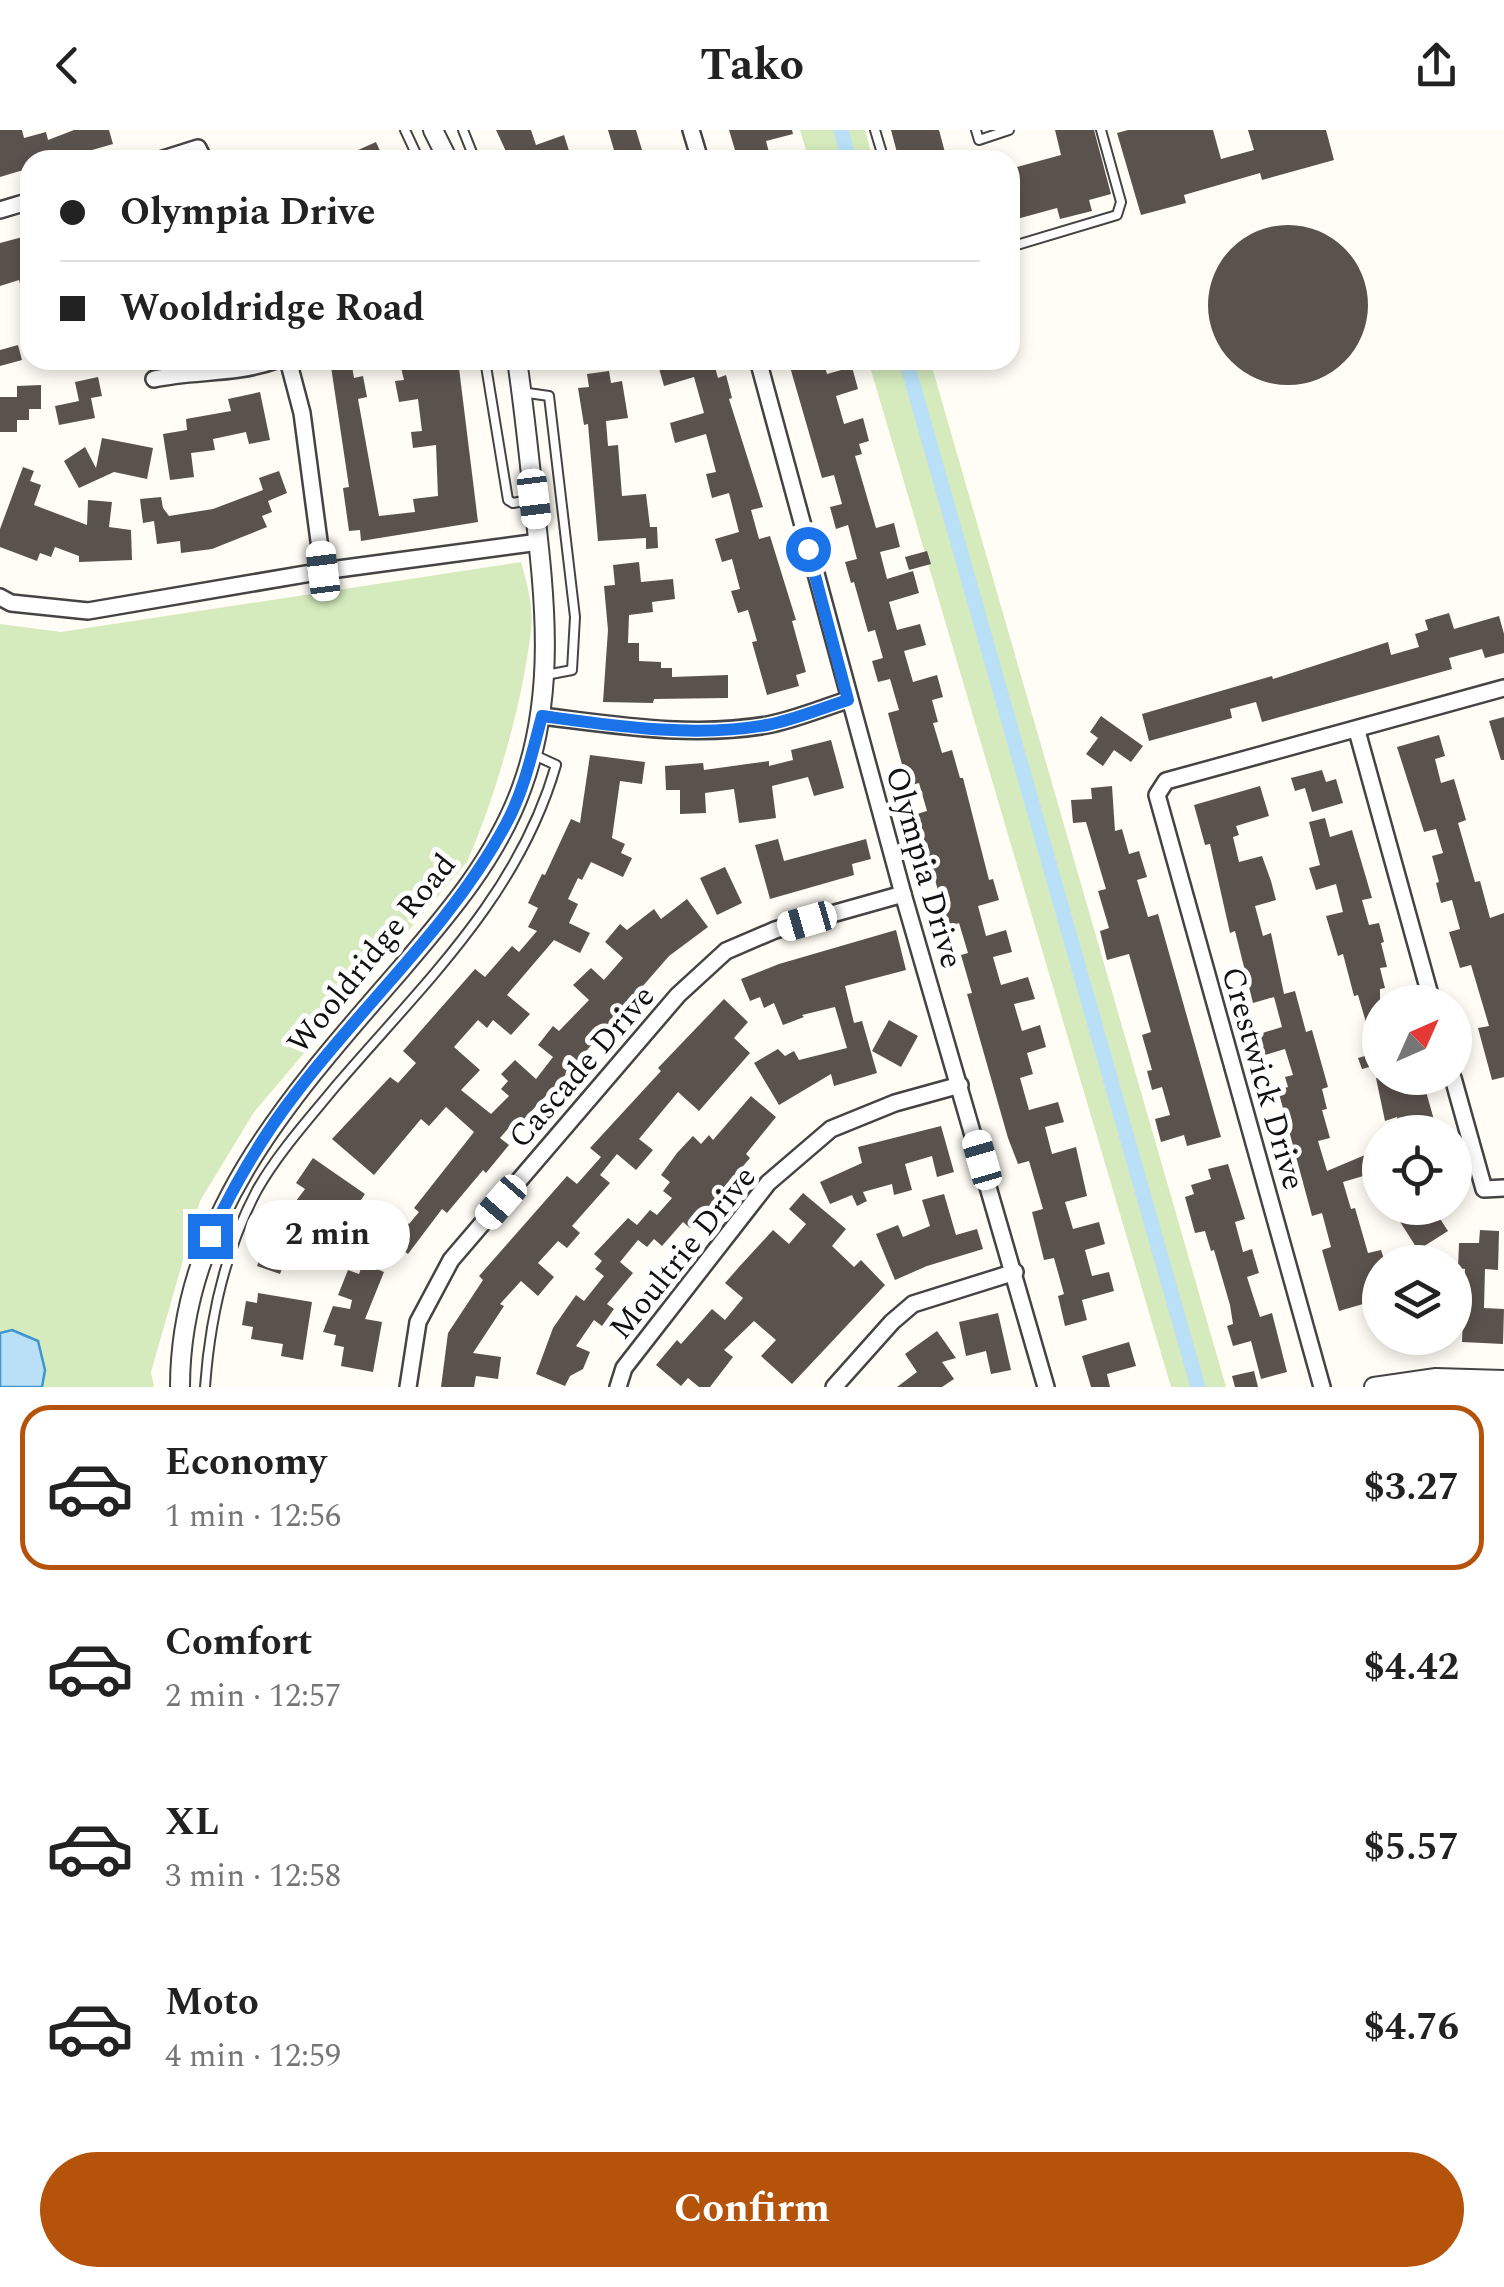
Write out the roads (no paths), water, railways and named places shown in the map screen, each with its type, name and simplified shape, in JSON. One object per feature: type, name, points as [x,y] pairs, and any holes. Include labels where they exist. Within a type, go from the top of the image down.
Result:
[{"type":"street","points":[[154,379],[249,370]]},
{"type":"street","points":[[291,370],[302,412],[323,571]]},
{"type":"street","name":"Wooldridge Road","points":[[180,1387],[182,1338],[193,1284],[234,1184],[297,1091],[445,918],[476,874],[507,822],[532,754],[542,716],[546,674],[545,602],[519,370]]},
{"type":"street","name":"Olympia Drive","points":[[761,370],[902,894],[1046,1387]]},
{"type":"street","points":[[0,597],[11,603],[88,611],[323,571],[539,542]]},
{"type":"street","points":[[1427,985],[1357,731],[1504,688]]},
{"type":"street","points":[[542,716],[641,728],[710,730],[768,725],[848,700]]},
{"type":"street","name":"Crestwick Drive","points":[[1322,1387],[1158,795],[1166,781],[1357,731]]},
{"type":"street","name":"Cascade Drive","points":[[408,1387],[418,1322],[451,1260],[678,996],[726,952],[775,930],[902,894]]},
{"type":"street","name":"Moultrie Drive","points":[[618,1387],[624,1368],[768,1184],[831,1128],[895,1103],[960,1085]]},
{"type":"street","points":[[1458,1095],[1484,1189],[1504,1188]]},
{"type":"street","points":[[834,1387],[913,1304],[1015,1272]]},
{"type":"street","points":[[1374,1387],[1436,1378],[1504,1380]]},
{"type":"lane","points":[[976,130],[979,140],[1010,130]]},
{"type":"lane","points":[[1020,245],[1117,216],[1121,202],[1101,130]]},
{"type":"lane","points":[[487,370],[508,500],[512,503],[534,499]]},
{"type":"lane","points":[[522,392],[549,396],[575,617],[572,670],[546,674]]},
{"type":"lane","points":[[206,1387],[208,1341],[218,1289],[234,1241],[258,1190],[306,1121],[468,934],[504,885],[532,832],[556,764],[532,754]]},
{"type":"lane","points":[[336,1044],[356,1062]]},
{"type":"lane","points":[[182,1338],[208,1341]]},
{"type":"water","points":[[12,1330],[38,1341],[45,1370],[42,1387],[0,1387],[0,1333]]},
{"type":"waterway","points":[[841,130],[846,150]]},
{"type":"waterway","points":[[909,370],[1198,1387]]}]
